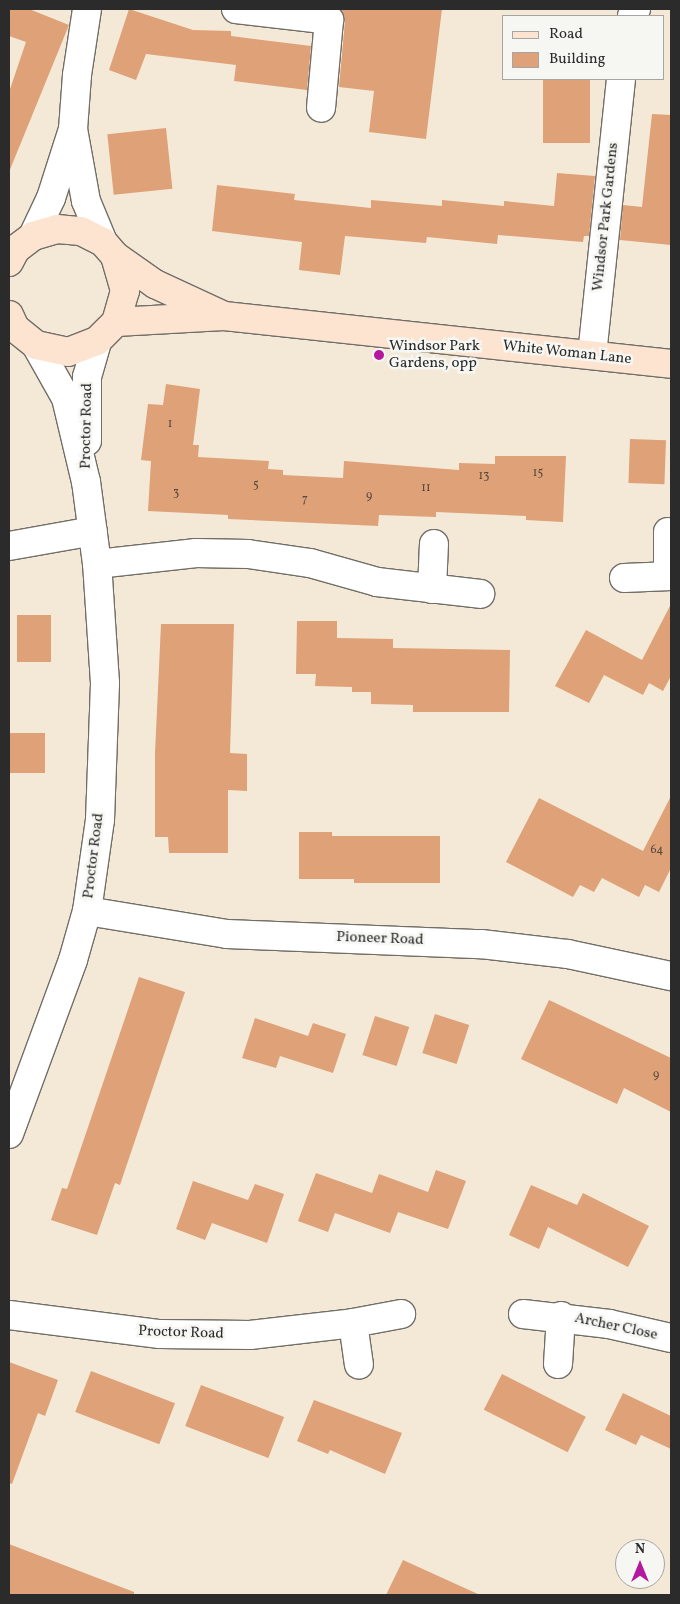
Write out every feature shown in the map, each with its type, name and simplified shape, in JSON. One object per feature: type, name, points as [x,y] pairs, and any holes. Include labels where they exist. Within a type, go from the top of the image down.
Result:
[{"type":"street","points":[[33,236],[51,198],[73,129],[77,75],[87,9]]},
{"type":"street","points":[[236,9],[330,14],[321,108]]},
{"type":"street","name":"Windsor Park Gardens","points":[[592,355],[621,80]]},
{"type":"street","points":[[11,324],[36,345],[68,352],[97,342],[116,322],[125,291],[109,249],[86,201],[73,129]]},
{"type":"street","name":"White Woman Lane","points":[[9,262],[16,249],[33,236],[57,229],[81,230],[155,284],[224,316]]},
{"type":"street","name":"White Woman Lane","points":[[116,322],[224,316],[671,364]]},
{"type":"street","name":"Proctor Road","points":[[86,482],[87,377],[97,342]]},
{"type":"street","name":"Proctor Road","points":[[9,1134],[73,960],[87,911],[100,820],[105,683],[97,564],[86,482],[66,398],[36,345]]},
{"type":"street","points":[[9,546],[93,530]]},
{"type":"street","points":[[624,578],[670,576],[668,532]]},
{"type":"street","points":[[432,589],[434,544]]},
{"type":"street","points":[[97,564],[196,553],[248,554],[310,563],[377,582],[480,594]]},
{"type":"street","name":"Pioneer Road","points":[[87,911],[227,934],[481,944],[568,954],[671,976]]},
{"type":"street","name":"Proctor Road","points":[[9,1315],[160,1334],[250,1335],[353,1323],[401,1314]]},
{"type":"street","name":"Archer Close","points":[[523,1314],[561,1316],[671,1338]]},
{"type":"street","name":"Archer Close","points":[[558,1364],[561,1316]]},
{"type":"street","points":[[353,1323],[360,1365]]},
{"type":"building","points":[[9,9],[29,9],[69,25],[9,172],[9,92],[26,42],[9,36]]},
{"type":"building","points":[[129,9],[193,30],[231,31],[231,36],[311,46],[307,90],[234,81],[236,65],[146,54],[136,80],[109,70]]},
{"type":"building","points":[[339,9],[442,9],[426,139],[369,132],[374,91],[339,87],[345,21]]},
{"type":"building","points":[[543,80],[590,80],[590,143],[543,143]]},
{"type":"building","points":[[652,114],[671,115],[671,245],[620,240],[623,205],[642,207]]},
{"type":"building","points":[[166,128],[172,189],[114,195],[107,134]]},
{"type":"building","points":[[557,173],[595,176],[589,236],[584,236],[583,242],[498,235],[497,244],[427,237],[426,243],[345,236],[340,275],[299,270],[302,242],[212,231],[217,185],[295,194],[294,200],[371,208],[371,200],[442,206],[442,200],[504,206],[504,201],[554,206]]},
{"type":"building","points":[[166,384],[200,389],[193,445],[199,445],[198,457],[269,461],[268,469],[283,470],[283,475],[343,478],[344,461],[459,470],[459,463],[495,464],[495,456],[566,456],[563,522],[526,520],[526,516],[436,512],[436,517],[379,515],[378,526],[228,519],[228,515],[148,511],[151,461],[141,460],[148,404],[163,405]]},
{"type":"building","points":[[630,439],[666,440],[664,484],[628,483]]},
{"type":"building","points":[[671,604],[671,676],[663,691],[649,683],[643,695],[604,675],[589,703],[555,686],[586,630],[642,660]]},
{"type":"building","points":[[17,615],[51,615],[51,662],[17,662]]},
{"type":"building","points":[[297,621],[337,621],[337,638],[393,639],[393,648],[510,650],[509,712],[413,712],[413,705],[371,704],[371,692],[352,692],[352,687],[315,686],[316,674],[296,674]]},
{"type":"building","points":[[161,624],[234,624],[230,753],[247,754],[247,791],[228,790],[228,853],[169,853],[168,837],[155,837],[155,753]]},
{"type":"building","points":[[9,733],[45,733],[45,773],[9,773]]},
{"type":"building","points":[[671,796],[671,868],[659,892],[645,885],[639,897],[602,878],[594,892],[580,885],[573,897],[506,862],[539,798],[643,851]]},
{"type":"building","points":[[299,832],[332,832],[332,836],[440,836],[440,883],[354,883],[354,879],[299,879]]},
{"type":"building","points":[[139,977],[185,992],[120,1185],[115,1183],[97,1235],[51,1220],[62,1188],[67,1189]]},
{"type":"building","points":[[549,1000],[671,1058],[671,1112],[624,1088],[617,1104],[521,1059]]},
{"type":"building","points":[[435,1014],[469,1025],[457,1064],[422,1053]]},
{"type":"building","points":[[375,1016],[409,1027],[397,1066],[362,1055]]},
{"type":"building","points":[[255,1018],[308,1036],[313,1023],[346,1034],[333,1073],[280,1056],[276,1068],[242,1058]]},
{"type":"building","points":[[436,1170],[466,1181],[448,1229],[398,1212],[390,1233],[335,1213],[328,1232],[298,1221],[316,1173],[372,1193],[379,1174],[428,1192]]},
{"type":"building","points":[[193,1181],[248,1200],[255,1184],[284,1194],[267,1243],[212,1223],[205,1240],[176,1229]]},
{"type":"building","points":[[531,1185],[577,1205],[583,1193],[649,1226],[628,1267],[548,1227],[539,1249],[509,1235]]},
{"type":"building","points":[[9,1362],[58,1380],[45,1416],[38,1413],[12,1484],[9,1483]]},
{"type":"building","points":[[91,1371],[175,1403],[159,1444],[75,1412]]},
{"type":"building","points":[[502,1374],[586,1417],[568,1452],[484,1410]]},
{"type":"building","points":[[201,1385],[284,1417],[268,1458],[185,1426]]},
{"type":"building","points":[[623,1393],[671,1416],[671,1449],[641,1435],[636,1445],[605,1430]]},
{"type":"building","points":[[314,1400],[402,1433],[385,1474],[330,1450],[328,1454],[297,1441]]},
{"type":"building","points":[[9,1544],[134,1592],[134,1595],[9,1595]]},
{"type":"building","points":[[403,1560],[480,1595],[386,1595]]},
{"type":"place","name":"Windsor Park Gardens, opp","points":[[379,355]]}]
